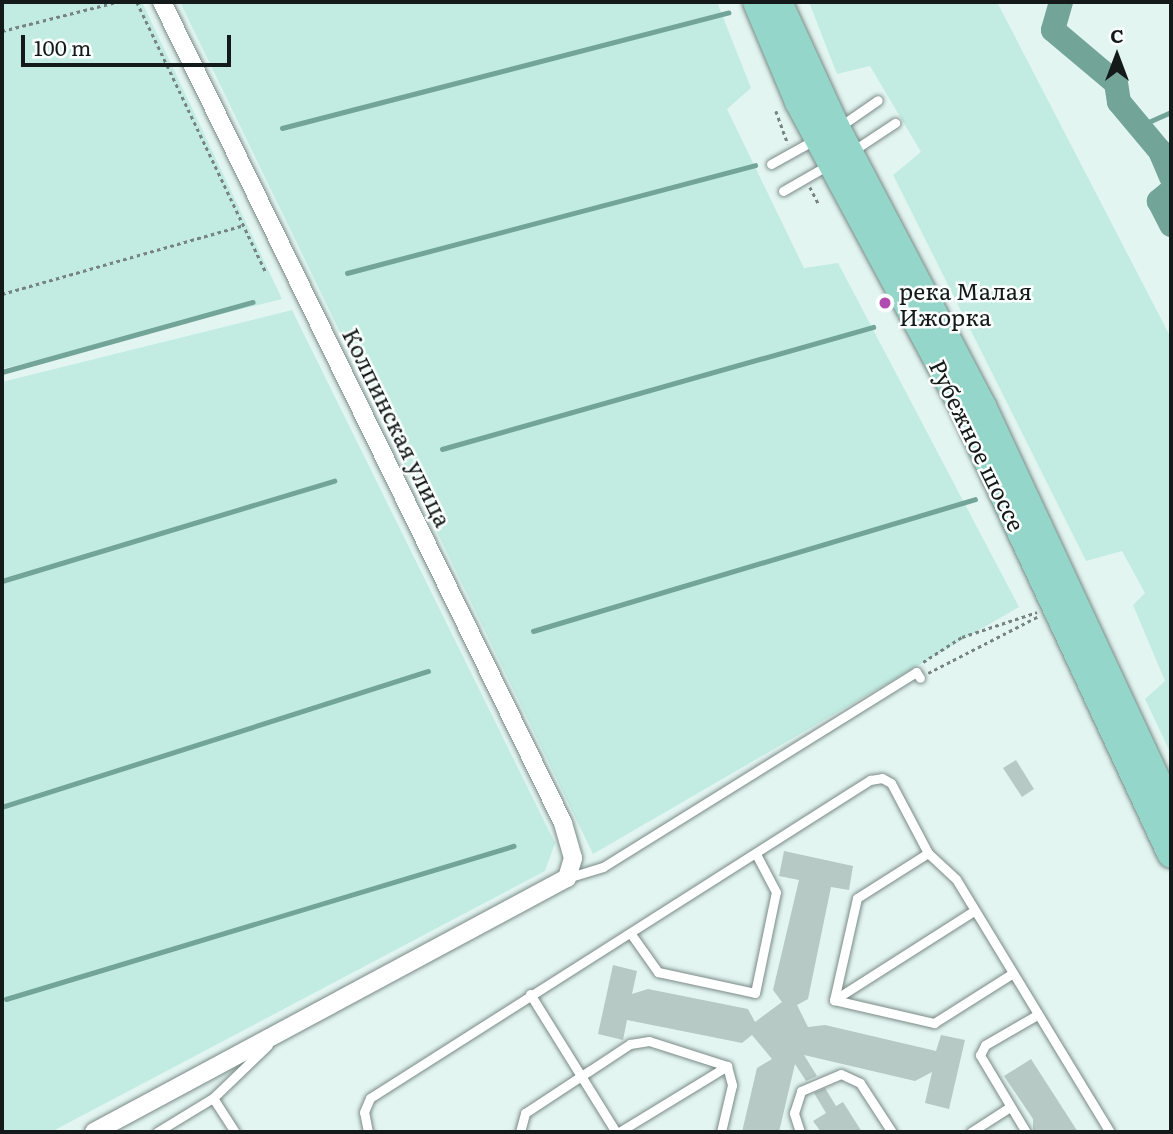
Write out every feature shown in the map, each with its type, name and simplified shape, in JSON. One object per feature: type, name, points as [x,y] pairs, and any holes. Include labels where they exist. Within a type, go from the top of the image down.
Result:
[{"type":"main road","name":"Рубежное шоссе","points":[[756,2],[841,158],[983,406],[1171,808]]},
{"type":"main road","name":"Рубежное шоссе","points":[[779,2],[827,133]]},
{"type":"main road","name":"Рубежное шоссе","points":[[841,158],[962,407],[1171,855]]},
{"type":"street","name":"Колпинская улица","points":[[162,2],[564,823],[573,858],[567,878]]},
{"type":"street","points":[[94,1132],[567,878]]},
{"type":"lane","points":[[771,164],[827,133],[878,100]]},
{"type":"lane","points":[[783,191],[895,123]]},
{"type":"lane","points":[[567,878],[603,867],[918,676]]},
{"type":"lane","points":[[368,1132],[364,1112],[370,1098],[870,780],[882,778],[891,783],[928,853],[956,879],[972,912],[1010,975],[1110,1132]]},
{"type":"lane","points":[[834,1000],[856,898],[928,853]]},
{"type":"lane","points":[[631,934],[658,972],[755,993],[776,892],[756,854]]},
{"type":"lane","points":[[834,1000],[972,912]]},
{"type":"lane","points":[[834,1000],[934,1023],[1010,975]]},
{"type":"lane","points":[[530,994],[618,1132],[727,1066]]},
{"type":"lane","points":[[1027,1132],[980,1055],[985,1045],[1037,1015]]},
{"type":"lane","points":[[157,1132],[213,1098],[279,1034]]},
{"type":"lane","points":[[520,1132],[526,1113],[630,1044],[649,1041],[727,1066]]},
{"type":"lane","points":[[721,1132],[732,1084],[727,1066]]},
{"type":"lane","points":[[800,1132],[794,1114],[801,1091],[841,1074],[860,1083],[892,1132]]},
{"type":"lane","points":[[213,1098],[235,1132]]},
{"type":"lane","points":[[971,1132],[1010,1107]]},
{"type":"path","points":[[2,32],[117,2]]},
{"type":"path","points":[[137,2],[266,273]]},
{"type":"path","points":[[230,195],[234,192]]},
{"type":"path","points":[[2,294],[244,225]]},
{"type":"path","points":[[1041,611],[1035,621],[918,676],[962,637],[1041,611]]},
{"type":"green space","points":[[2,2],[142,2],[282,299],[2,369]]},
{"type":"green space","points":[[180,2],[717,2],[751,88],[727,109],[804,268],[838,263],[1019,607],[593,854]]},
{"type":"green space","points":[[809,2],[997,2],[1171,338],[1171,754],[1145,699],[1165,681],[1133,605],[1145,593],[1122,551],[1086,561],[893,175],[921,152],[870,66],[837,74]]},
{"type":"green space","points":[[292,310],[555,843],[545,871],[51,1132],[2,1132],[2,382]]},
{"type":"building","points":[[1016,760],[1034,789],[1022,797],[1003,768]]},
{"type":"building","points":[[784,851],[853,866],[849,890],[831,887],[808,999],[797,1005],[808,1027],[825,1025],[936,1051],[941,1035],[965,1040],[949,1109],[925,1103],[932,1072],[915,1081],[804,1055],[817,1076],[806,1081],[795,1064],[779,1132],[742,1132],[757,1068],[772,1059],[752,1035],[742,1043],[627,1020],[623,1040],[598,1034],[613,965],[637,971],[632,994],[648,989],[748,1009],[755,1022],[782,1002],[773,990],[799,880],[779,876]]},
{"type":"building","points":[[1031,1059],[1078,1132],[1033,1132],[1033,1119],[1004,1076]]},
{"type":"building","points":[[825,1088],[836,1106],[843,1102],[862,1132],[821,1132],[813,1121],[826,1113],[814,1093]]},
{"type":"waterway","points":[[1061,2],[1053,30],[1116,83],[1119,102],[1160,151],[1171,177]]},
{"type":"waterway","points":[[282,128],[728,13]]},
{"type":"waterway","points":[[1135,128],[1171,112]]},
{"type":"waterway","points":[[1160,151],[1171,151]]},
{"type":"waterway","points":[[347,273],[755,165]]},
{"type":"waterway","points":[[1171,191],[1159,201],[1171,225]]},
{"type":"waterway","points":[[2,372],[252,302]]},
{"type":"waterway","points":[[442,449],[873,327]]},
{"type":"waterway","points":[[2,581],[334,481]]},
{"type":"waterway","points":[[533,631],[975,499]]},
{"type":"waterway","points":[[2,807],[428,671]]},
{"type":"waterway","points":[[6,999],[513,846]]},
{"type":"place","name":"река Малая Ижорка","points":[[885,303]]}]
